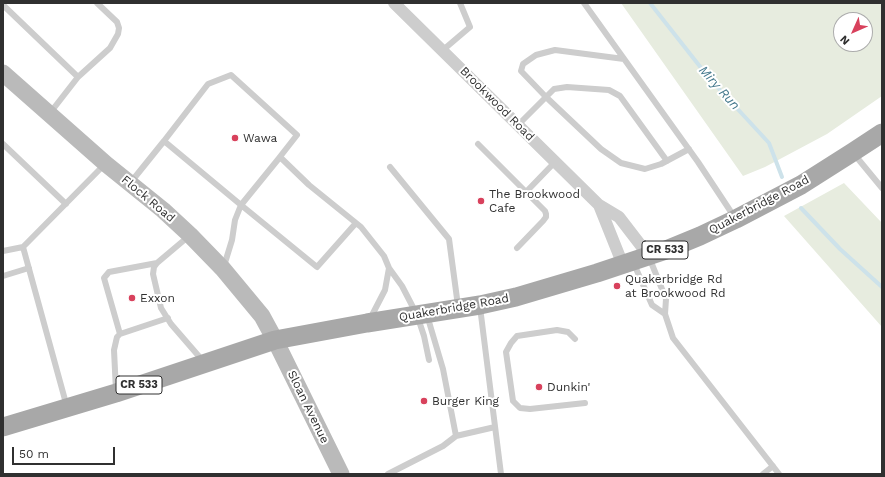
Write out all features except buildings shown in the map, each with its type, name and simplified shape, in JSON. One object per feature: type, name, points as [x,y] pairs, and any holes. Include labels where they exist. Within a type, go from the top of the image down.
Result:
[{"type":"main road","name":"Flock Road","points":[[3,74],[106,164],[190,234],[223,269],[262,316],[275,340]]},
{"type":"main road","name":"Quakerbridge Road","points":[[3,427],[116,393],[275,340],[367,323],[480,305],[598,273],[666,250],[736,219],[801,185],[882,133]]},
{"type":"main road","name":"Sloan Avenue","points":[[275,340],[341,474]]},
{"type":"street","name":"Brookwood Road","points":[[394,3],[599,205],[635,260]]},
{"type":"street","name":"Brookwood Road","points":[[599,205],[619,217],[635,260]]},
{"type":"lane","points":[[49,114],[78,77],[110,48],[118,34],[117,22],[98,3]]},
{"type":"lane","points":[[443,50],[470,27],[460,3]]},
{"type":"lane","points":[[584,3],[736,219]]},
{"type":"lane","points":[[3,6],[78,77]]},
{"type":"lane","points":[[624,59],[555,50],[536,55],[523,64],[521,71],[601,149],[621,163],[645,169],[661,164],[688,149]]},
{"type":"lane","points":[[130,183],[208,84],[231,75],[297,135],[241,205],[235,220],[232,240],[223,269]]},
{"type":"lane","points":[[518,125],[554,89],[567,87],[608,90],[620,96],[667,161]]},
{"type":"lane","points":[[164,141],[317,267],[356,223]]},
{"type":"lane","points":[[3,144],[66,204]]},
{"type":"lane","points":[[478,144],[545,211],[546,217],[517,248]]},
{"type":"lane","points":[[853,152],[882,188]]},
{"type":"lane","points":[[279,158],[361,227],[384,256],[389,268],[422,314],[443,369],[456,436]]},
{"type":"lane","points":[[526,192],[555,162]]},
{"type":"lane","points":[[3,251],[23,247],[106,164]]},
{"type":"lane","points":[[390,168],[449,239],[458,308]]},
{"type":"lane","points":[[190,234],[157,263],[154,267],[153,274],[161,308],[171,324],[204,363]]},
{"type":"lane","points":[[23,247],[67,408]]},
{"type":"lane","points":[[635,260],[652,305],[665,314]]},
{"type":"lane","points":[[635,260],[666,299],[665,314],[673,338],[779,474]]},
{"type":"lane","points":[[120,334],[104,278],[109,272],[157,263]]},
{"type":"lane","points":[[3,276],[29,268]]},
{"type":"lane","points":[[367,323],[385,290],[389,268]]},
{"type":"lane","points":[[480,305],[501,474]]},
{"type":"lane","points":[[422,314],[424,336],[429,360]]},
{"type":"lane","points":[[116,393],[114,350],[117,337],[120,334],[168,318]]},
{"type":"lane","points":[[575,339],[568,332],[557,330],[517,336],[506,352],[513,401],[520,408],[530,409],[585,403]]},
{"type":"lane","points":[[390,473],[443,446],[456,436],[495,427]]},
{"type":"lane","points":[[763,474],[773,466]]},
{"type":"shaded area","points":[[621,3],[882,3],[882,96],[827,134],[765,167],[743,176]]},
{"type":"shaded area","points":[[844,183],[882,223],[882,327],[784,216]]},
{"type":"waterway","name":"Miry Run","points":[[650,3],[709,78],[769,143],[782,177]]},
{"type":"waterway","name":"Miry Run","points":[[801,208],[840,249],[882,287]]},
{"type":"place","name":"Wawa","points":[[235,138]]},
{"type":"place","name":"The Brookwood Cafe","points":[[481,201]]},
{"type":"place","name":"Quakerbridge Rd at Brookwood Rd","points":[[617,286]]},
{"type":"place","name":"Exxon","points":[[132,298]]},
{"type":"place","name":"Dunkin'","points":[[539,387]]},
{"type":"place","name":"Burger King","points":[[424,401]]}]
